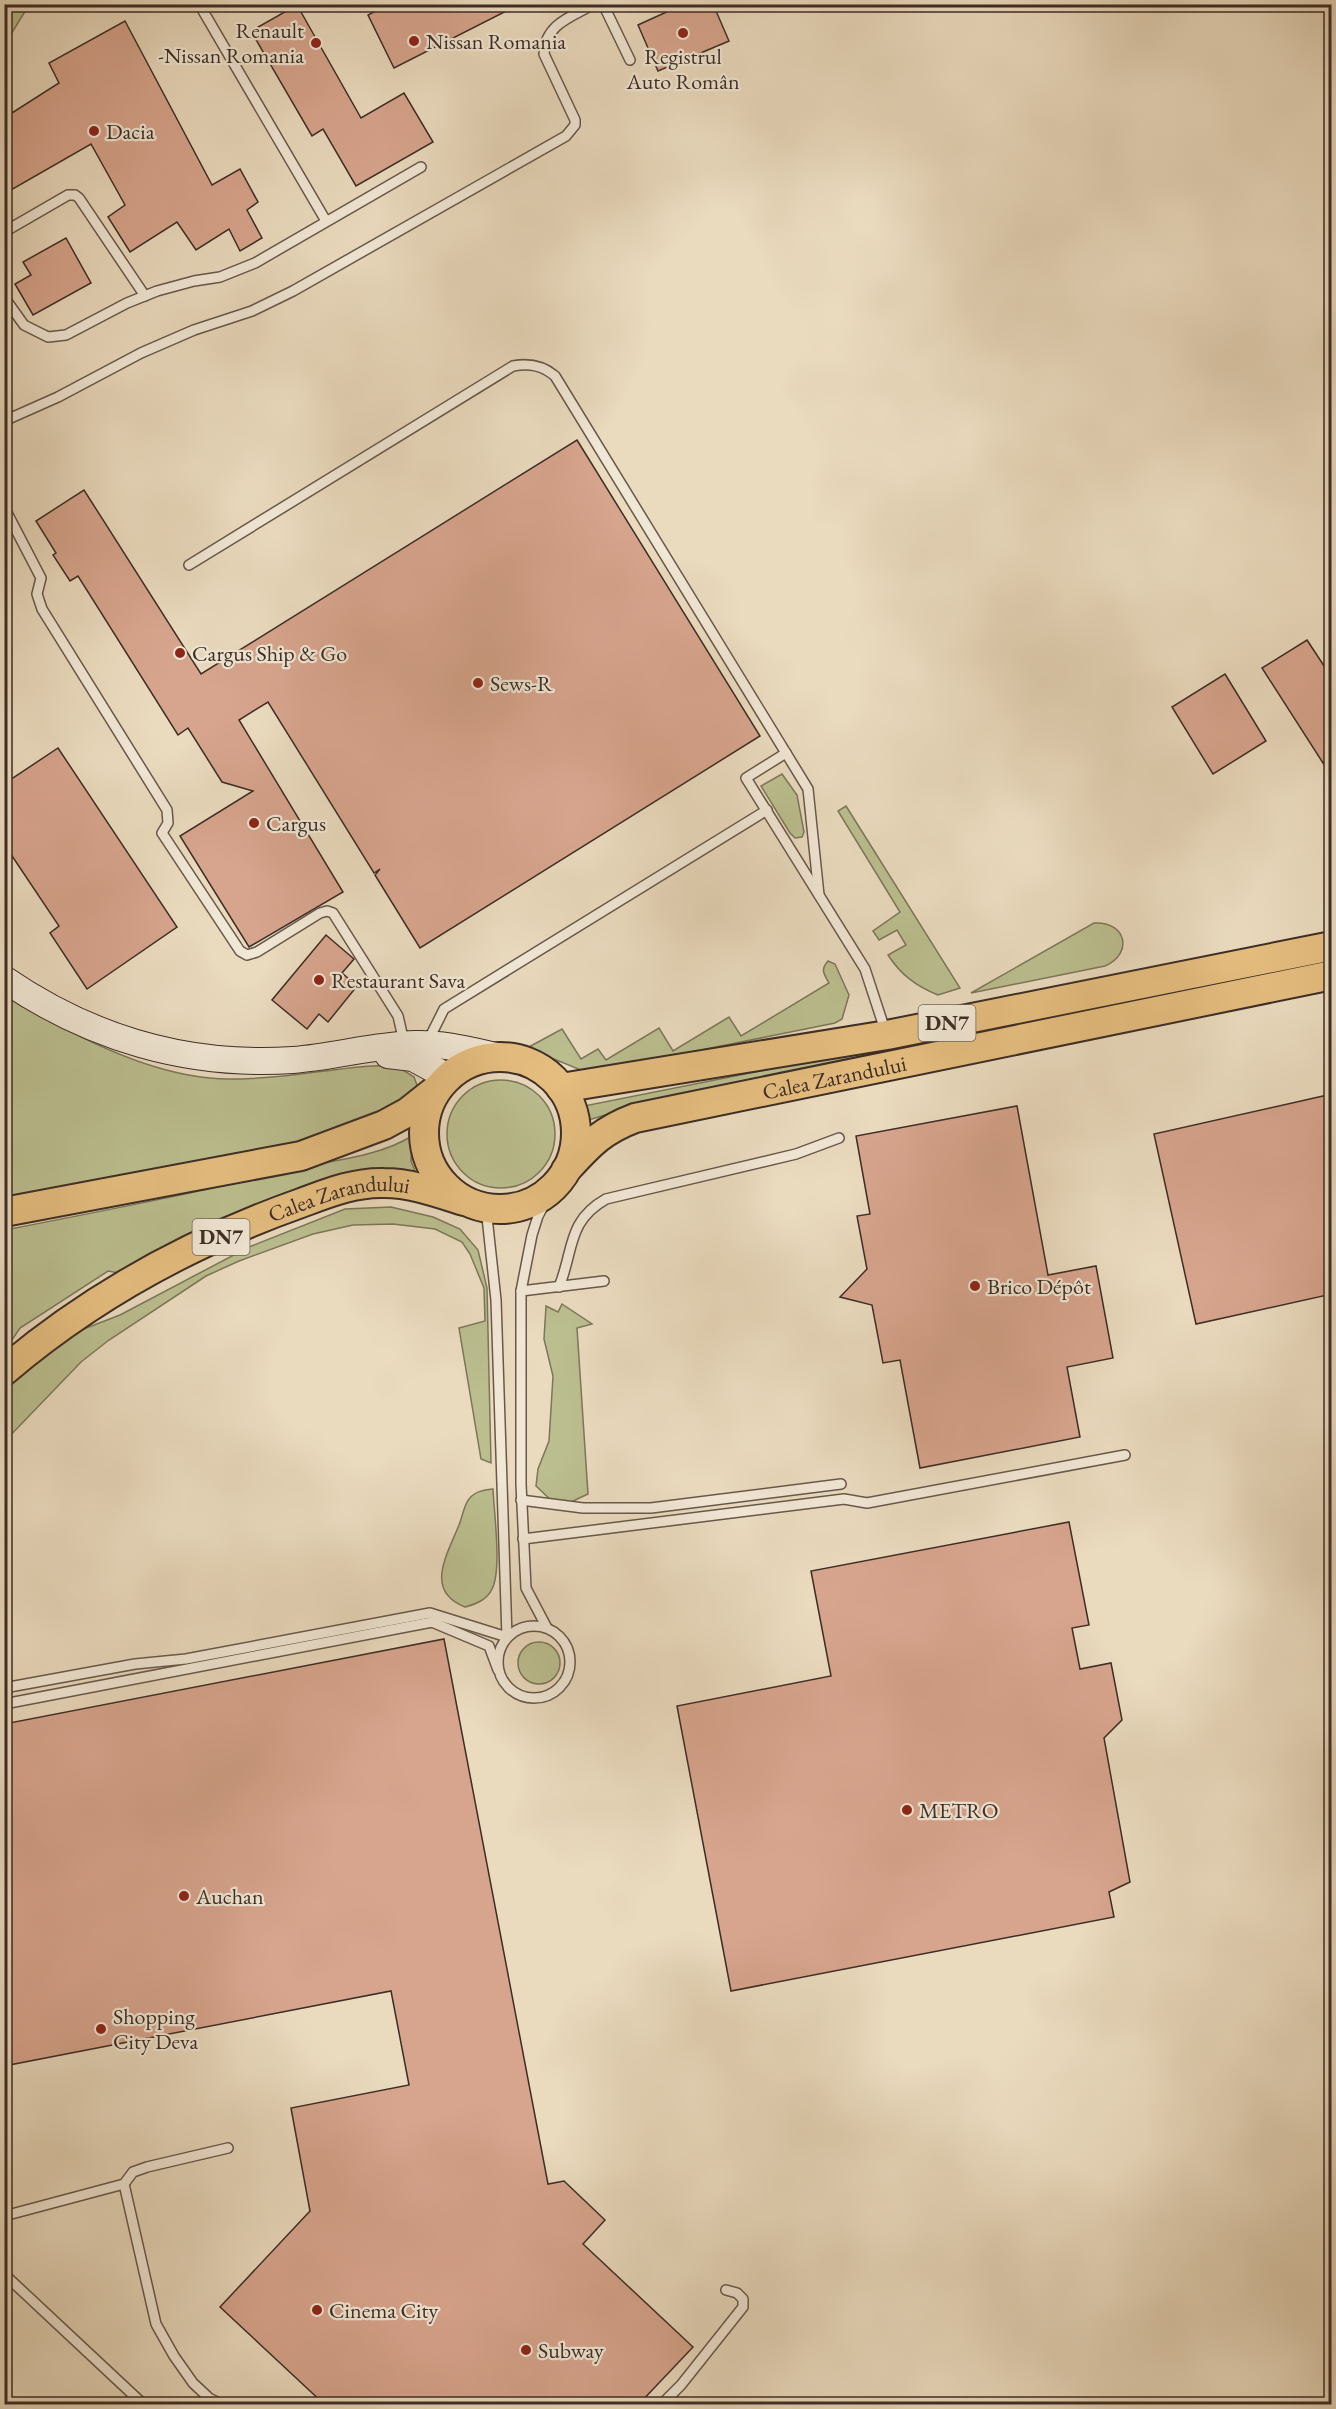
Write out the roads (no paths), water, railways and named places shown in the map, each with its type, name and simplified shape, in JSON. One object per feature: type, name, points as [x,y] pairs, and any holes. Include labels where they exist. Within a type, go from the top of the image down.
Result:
[{"type":"main road","name":"Calea Zarandului","points":[[561,1088],[887,1035],[1332,945]]},
{"type":"main road","name":"Calea Zarandului","points":[[4,1371],[94,1304],[170,1260],[273,1213],[356,1185],[384,1183],[422,1189],[475,1205],[510,1209],[533,1202],[560,1179],[596,1138],[612,1127],[635,1118],[1332,975]]},
{"type":"main road","points":[[4,979],[85,1025],[127,1041],[166,1052],[216,1060],[260,1061],[416,1045],[446,1046],[526,1062],[546,1073],[561,1088],[571,1106],[575,1126],[574,1148],[560,1179]]},
{"type":"main road","points":[[345,1053],[413,1058],[443,1082]]},
{"type":"main road","points":[[4,1212],[302,1155],[384,1125],[408,1112],[462,1067],[480,1060],[506,1058]]},
{"type":"main road","name":"Calea Zarandului","points":[[443,1082],[426,1117],[425,1150],[433,1170],[446,1188],[475,1205]]},
{"type":"lane","points":[[199,4],[326,221]]},
{"type":"lane","points":[[4,421],[58,397],[141,353],[194,330],[252,311],[293,291],[566,136],[575,120],[544,54],[544,46],[554,26],[594,4]]},
{"type":"lane","points":[[603,4],[630,60]]},
{"type":"lane","points":[[4,297],[24,325],[48,337],[66,335],[144,296],[194,281],[220,277],[255,263],[421,167]]},
{"type":"lane","points":[[4,232],[68,195],[75,195],[144,296]]},
{"type":"lane","points":[[189,565],[513,366],[535,365],[555,376],[808,789],[819,895]]},
{"type":"lane","points":[[4,507],[41,578],[37,594],[42,609],[167,810],[168,823],[162,833],[240,951],[247,955],[257,952],[320,913],[327,911],[333,913],[416,1045],[444,1009],[767,810]]},
{"type":"lane","points":[[786,753],[746,778],[865,969],[887,1035]]},
{"type":"lane","points":[[559,1287],[578,1224],[594,1206],[606,1200],[796,1154],[838,1138]]},
{"type":"lane","points":[[4,1704],[432,1622],[489,1646],[498,1670],[508,1687],[526,1697],[536,1698],[555,1691],[567,1675],[570,1655],[560,1637],[548,1628],[526,1588],[521,1500],[521,1291],[538,1216],[560,1179]]},
{"type":"lane","points":[[475,1205],[494,1268],[507,1637]]},
{"type":"lane","points":[[521,1291],[604,1281]]},
{"type":"lane","points":[[523,1539],[844,1499],[867,1503],[1125,1455]]},
{"type":"lane","points":[[521,1500],[591,1509],[651,1508],[841,1484]]},
{"type":"lane","points":[[4,1688],[135,1664],[186,1659],[430,1612],[507,1637]]},
{"type":"lane","points":[[498,1670],[501,1647],[507,1637],[522,1627],[530,1625],[548,1628]]},
{"type":"lane","points":[[4,2216],[124,2184],[133,2172],[147,2167],[228,2148]]},
{"type":"lane","points":[[124,2184],[156,2324],[193,2383],[209,2398],[221,2404]]},
{"type":"lane","points":[[4,2274],[143,2404]]},
{"type":"lane","points":[[662,2404],[681,2385],[742,2307],[743,2299],[737,2293],[726,2290]]},
{"type":"place","name":"Registrul Auto Român","points":[[683,33]]},
{"type":"place","name":"Nissan Romania","points":[[414,41]]},
{"type":"place","name":"Renault -Nissan Romania","points":[[316,43]]},
{"type":"place","name":"Dacia","points":[[94,131]]},
{"type":"place","name":"Cargus Ship & Go","points":[[180,653]]},
{"type":"place","name":"Sews-R","points":[[478,683]]},
{"type":"place","name":"Cargus","points":[[254,823]]},
{"type":"place","name":"Restaurant Sava","points":[[319,980]]},
{"type":"place","name":"Brico Dépôt","points":[[975,1286]]},
{"type":"place","name":"METRO","points":[[907,1810]]},
{"type":"place","name":"Auchan","points":[[184,1896]]},
{"type":"place","name":"Shopping City Deva","points":[[101,2029]]},
{"type":"place","name":"Cinema City","points":[[317,2310]]},
{"type":"place","name":"Subway","points":[[526,2350]]}]
